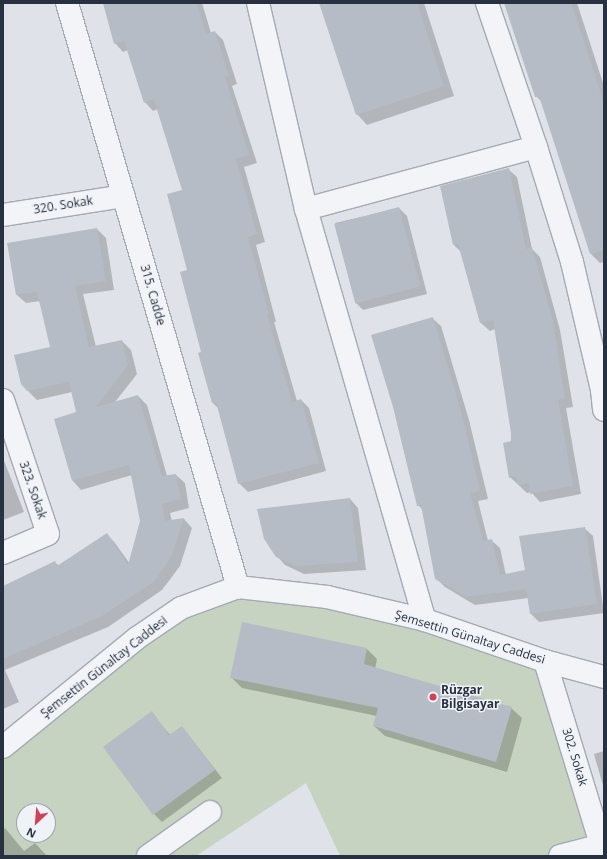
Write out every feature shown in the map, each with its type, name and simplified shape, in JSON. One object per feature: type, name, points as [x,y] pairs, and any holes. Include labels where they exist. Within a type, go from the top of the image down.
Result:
[{"type":"street","name":"315. Cadde","points":[[67,3],[238,587]]},
{"type":"street","points":[[258,3],[306,209],[426,620]]},
{"type":"street","points":[[487,3],[536,147],[572,262],[603,397]]},
{"type":"street","points":[[306,209],[536,147]]},
{"type":"street","name":"320. Sokak","points":[[3,215],[124,196]]},
{"type":"street","name":"323. Sokak","points":[[3,400],[48,534],[3,553]]},
{"type":"street","name":"Şemsettin Günaltay Caddesi","points":[[3,747],[137,638],[181,608],[238,587],[327,597],[426,620],[545,661],[604,677]]},
{"type":"street","name":"302. Sokak","points":[[545,661],[603,849]]},
{"type":"street","points":[[148,856],[210,812]]},
{"type":"street","points":[[560,856],[603,849]]},
{"type":"green space","points":[[273,590],[545,661],[602,845],[560,856],[340,856],[306,783],[196,856],[3,856],[3,747],[181,608]]},
{"type":"building","points":[[103,3],[197,3],[206,34],[215,31],[229,76],[225,77],[249,155],[236,159],[257,234],[248,237],[269,314],[267,314],[292,402],[301,399],[319,463],[238,484],[216,402],[212,403],[198,353],[201,352],[180,272],[187,270],[167,194],[182,190],[154,100],[144,103],[124,41],[114,44]]},
{"type":"building","points":[[319,3],[417,3],[444,86],[356,115]]},
{"type":"building","points":[[504,3],[571,3],[604,103],[604,250],[590,254],[539,96],[535,97]]},
{"type":"building","points":[[509,168],[526,249],[532,247],[553,321],[565,399],[558,400],[573,486],[530,494],[529,483],[518,485],[516,476],[509,478],[503,443],[511,441],[511,433],[493,320],[480,323],[458,244],[453,245],[440,186]]},
{"type":"building","points":[[399,207],[420,286],[356,304],[334,224]]},
{"type":"building","points":[[97,228],[106,281],[75,286],[89,347],[122,340],[128,365],[96,407],[138,395],[162,476],[176,474],[181,499],[162,504],[165,521],[184,518],[171,557],[154,582],[100,617],[3,659],[3,586],[55,561],[57,566],[107,533],[128,565],[140,521],[129,465],[72,481],[54,419],[76,412],[69,382],[27,391],[21,384],[14,355],[50,347],[37,292],[16,295],[7,243]]},
{"type":"building","points":[[433,317],[461,411],[480,491],[470,493],[483,541],[492,539],[500,575],[525,570],[519,536],[585,527],[597,604],[530,614],[526,589],[466,597],[435,579],[421,505],[417,506],[393,407],[371,335]]},
{"type":"building","points":[[350,498],[358,562],[295,566],[276,557],[264,539],[257,509]]},
{"type":"building","points":[[242,622],[367,648],[364,664],[512,707],[496,762],[373,726],[378,708],[230,678]]},
{"type":"building","points":[[152,711],[169,735],[182,726],[215,770],[153,815],[103,747]]},
{"type":"place","name":"Rüzgar Bilgisayar","points":[[433,697]]}]
